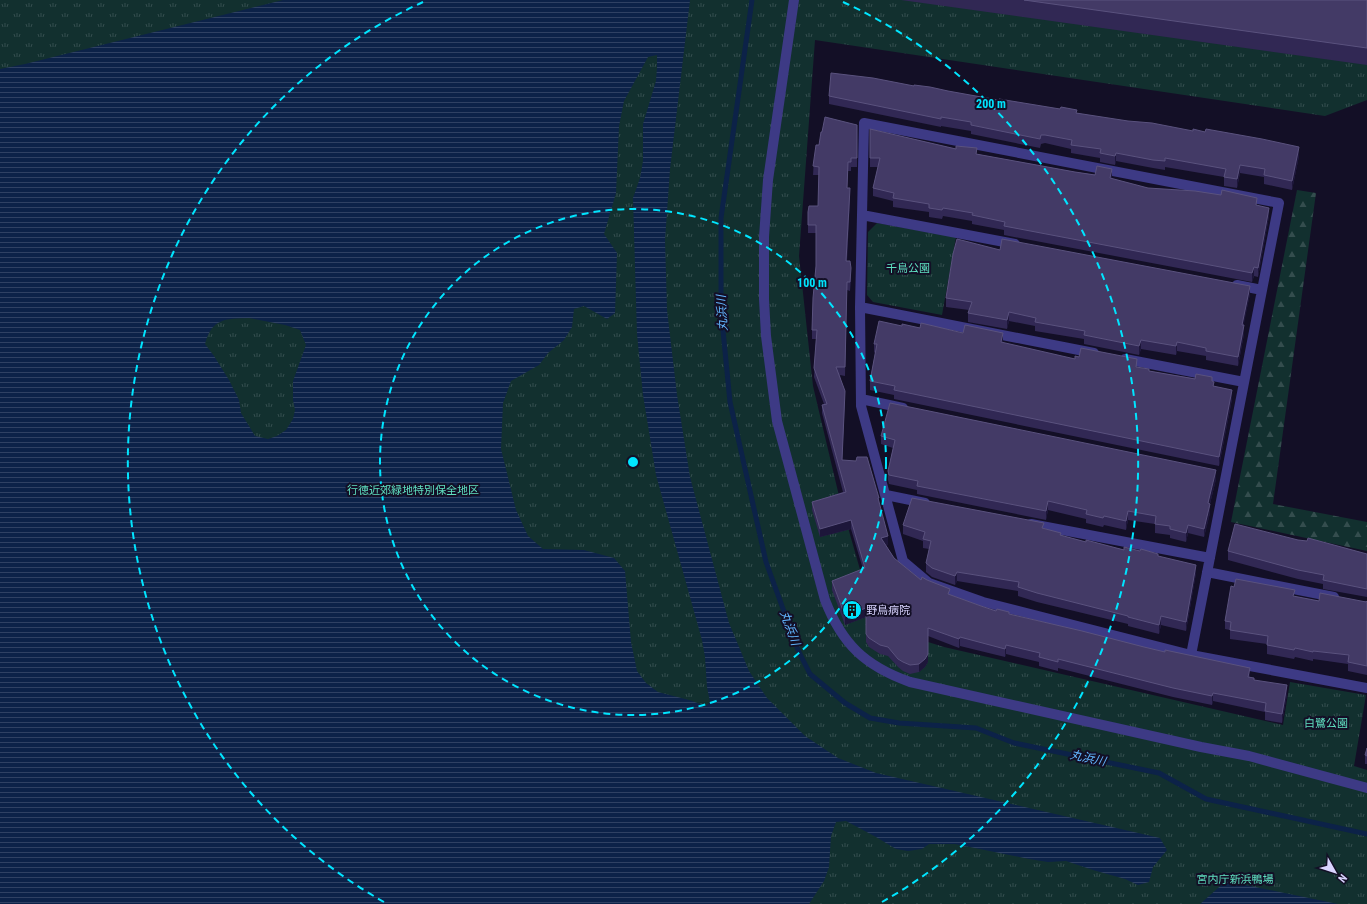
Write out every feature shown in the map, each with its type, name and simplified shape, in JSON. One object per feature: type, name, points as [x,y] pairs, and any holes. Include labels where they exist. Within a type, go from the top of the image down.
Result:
[{"type":"street","points":[[794,0],[768,180],[765,216],[764,299],[766,336],[777,421],[825,600],[832,618],[844,638],[859,653],[880,670],[910,682],[1201,747],[1249,756],[1367,788]]},
{"type":"street","points":[[1191,656],[1210,558],[1222,473],[1244,382],[1279,203],[864,123],[860,307],[861,406],[903,561],[929,583],[983,602],[1191,656],[1367,688]]},
{"type":"street","points":[[862,215],[1027,246]]},
{"type":"street","points":[[1231,284],[1262,290]]},
{"type":"street","points":[[860,307],[1103,355]]},
{"type":"street","points":[[1119,358],[1244,382]]},
{"type":"street","points":[[861,399],[915,410]]},
{"type":"street","points":[[886,495],[932,504]]},
{"type":"street","points":[[1025,522],[1210,558]]},
{"type":"street","points":[[1207,572],[1344,600]]},
{"type":"green space","name":"行徳近郊緑地特別保全地区","points":[[0,0],[1367,0],[1367,100],[1325,116],[815,40],[799,256],[813,386],[839,496],[865,587],[899,633],[944,647],[1283,725],[1290,682],[1366,695],[1354,766],[1367,770],[1367,904],[0,904]]},
{"type":"green space","points":[[1297,190],[1316,193],[1273,504],[1367,522],[1367,551],[1231,522]]},
{"type":"green space","name":"千鳥公園","points":[[877,223],[956,237],[942,315],[873,302],[867,295],[868,232]]},
{"type":"water","name":"行徳近郊緑地特別保全地区","points":[[283,0],[690,0],[670,169],[665,240],[667,310],[677,395],[690,477],[729,623],[749,671],[767,698],[805,736],[838,758],[876,773],[1160,838],[1167,850],[1153,867],[1149,882],[1138,885],[1125,879],[1066,861],[1048,862],[955,844],[929,844],[922,849],[908,851],[896,849],[846,821],[836,822],[831,836],[829,867],[824,881],[809,904],[0,904],[0,69]],"holes":[[[657,55],[656,81],[643,124],[643,161],[640,178],[633,198],[637,334],[643,395],[656,475],[702,640],[710,702],[706,706],[658,692],[646,683],[637,671],[631,642],[625,571],[614,558],[584,550],[543,549],[528,536],[516,510],[501,449],[503,403],[511,381],[539,365],[548,353],[564,340],[572,327],[574,309],[584,306],[607,319],[615,313],[617,253],[604,234],[616,193],[619,126],[624,101],[648,57]],[[249,318],[285,325],[300,330],[306,345],[293,381],[293,400],[295,410],[293,419],[286,430],[277,436],[268,439],[255,436],[241,413],[239,400],[229,380],[205,344],[211,329],[221,322],[226,320]]]},
{"type":"water","points":[[1226,881],[1338,904],[1200,904]]},
{"type":"building","points":[[1024,0],[1367,0],[1367,48]]},
{"type":"building","points":[[831,73],[873,78],[914,86],[930,87],[998,100],[1060,109],[1061,107],[1077,110],[1076,113],[1152,123],[1193,131],[1193,129],[1205,132],[1206,129],[1299,147],[1292,181],[1264,175],[1265,169],[1240,165],[1237,179],[1224,177],[1226,169],[1165,158],[1165,161],[1153,160],[1116,153],[1115,156],[1100,153],[1101,149],[1071,145],[1072,140],[1045,135],[1041,135],[1040,139],[971,125],[971,122],[941,117],[941,119],[829,96]]},
{"type":"building","points":[[825,117],[857,125],[857,158],[851,158],[851,162],[848,162],[847,188],[850,188],[846,261],[850,261],[851,268],[850,282],[847,282],[845,367],[836,367],[845,391],[842,460],[856,461],[857,457],[867,457],[888,536],[881,538],[894,558],[921,580],[922,577],[950,589],[948,594],[996,611],[997,609],[1009,612],[1009,614],[1165,652],[1165,650],[1250,668],[1248,677],[1254,678],[1254,680],[1287,685],[1282,714],[1265,711],[1266,703],[1213,693],[1212,696],[1173,688],[1058,659],[1058,662],[1039,657],[1040,653],[1006,645],[1005,649],[960,637],[959,639],[928,628],[928,654],[919,664],[910,665],[898,659],[888,647],[880,645],[869,638],[866,634],[866,608],[845,616],[832,581],[865,568],[851,520],[820,529],[812,502],[846,492],[822,405],[827,404],[814,368],[817,330],[812,330],[816,266],[816,225],[808,225],[808,212],[809,206],[818,206],[819,167],[813,166],[816,145],[819,145]]},
{"type":"building","points":[[870,129],[956,149],[956,146],[977,148],[976,154],[1075,172],[1095,175],[1097,166],[1112,169],[1110,178],[1148,188],[1195,191],[1221,195],[1222,190],[1257,198],[1256,205],[1269,208],[1258,268],[1254,267],[1252,273],[1004,226],[1005,222],[972,215],[973,213],[943,208],[942,210],[929,208],[929,204],[893,198],[894,193],[873,188],[880,158],[870,158]]},
{"type":"building","points":[[957,239],[1000,250],[1002,239],[1250,286],[1242,325],[1244,325],[1238,357],[1206,351],[1206,348],[1177,342],[1176,346],[1141,340],[1139,346],[1084,335],[1085,331],[1035,322],[1036,318],[1009,312],[1007,320],[968,313],[972,302],[946,298]]},
{"type":"building","points":[[879,321],[920,328],[921,323],[963,333],[965,325],[1003,333],[1001,342],[1075,359],[1075,356],[1079,357],[1081,348],[1137,359],[1136,367],[1149,369],[1149,371],[1195,379],[1196,374],[1212,377],[1212,381],[1214,382],[1213,386],[1232,390],[1219,457],[894,390],[895,386],[870,381],[877,344],[874,344]]},
{"type":"building","points":[[890,403],[1216,470],[1208,503],[1210,504],[1204,529],[1188,525],[1186,533],[1170,529],[1170,526],[1155,524],[1156,516],[1128,511],[1126,521],[1104,516],[1103,518],[1086,514],[1087,510],[1048,501],[1046,511],[917,486],[918,481],[889,475],[888,471],[895,440],[881,436]]},
{"type":"building","points":[[912,498],[1044,523],[1042,528],[1061,533],[1060,535],[1124,550],[1124,547],[1140,551],[1141,549],[1158,554],[1158,556],[1196,565],[1186,622],[1161,616],[1159,625],[1037,593],[1018,587],[1019,582],[957,572],[955,576],[932,568],[926,563],[931,541],[923,539],[925,532],[903,525]]},
{"type":"building","points":[[1235,524],[1298,540],[1307,541],[1308,538],[1367,554],[1367,589],[1323,580],[1324,575],[1298,570],[1228,551]]},
{"type":"building","points":[[1236,579],[1295,590],[1293,596],[1319,601],[1320,593],[1367,601],[1367,666],[1348,662],[1349,655],[1313,652],[1295,648],[1294,650],[1267,645],[1268,636],[1230,630],[1231,622],[1225,621],[1231,586],[1234,587]]},
{"type":"waterway","name":"丸浜川","points":[[752,0],[721,218],[721,310],[730,402],[766,562],[798,650],[810,674],[845,703],[870,718],[899,723],[976,728],[1014,743],[1159,773],[1206,799],[1367,834]]},
{"type":"place","name":"野鳥病院","points":[[852,610]]},
{"type":"park label","name":"白鷺公園","points":[[1326,723]]},
{"type":"park label","name":"宮内庁新浜鴨場","points":[[1235,879]]}]
